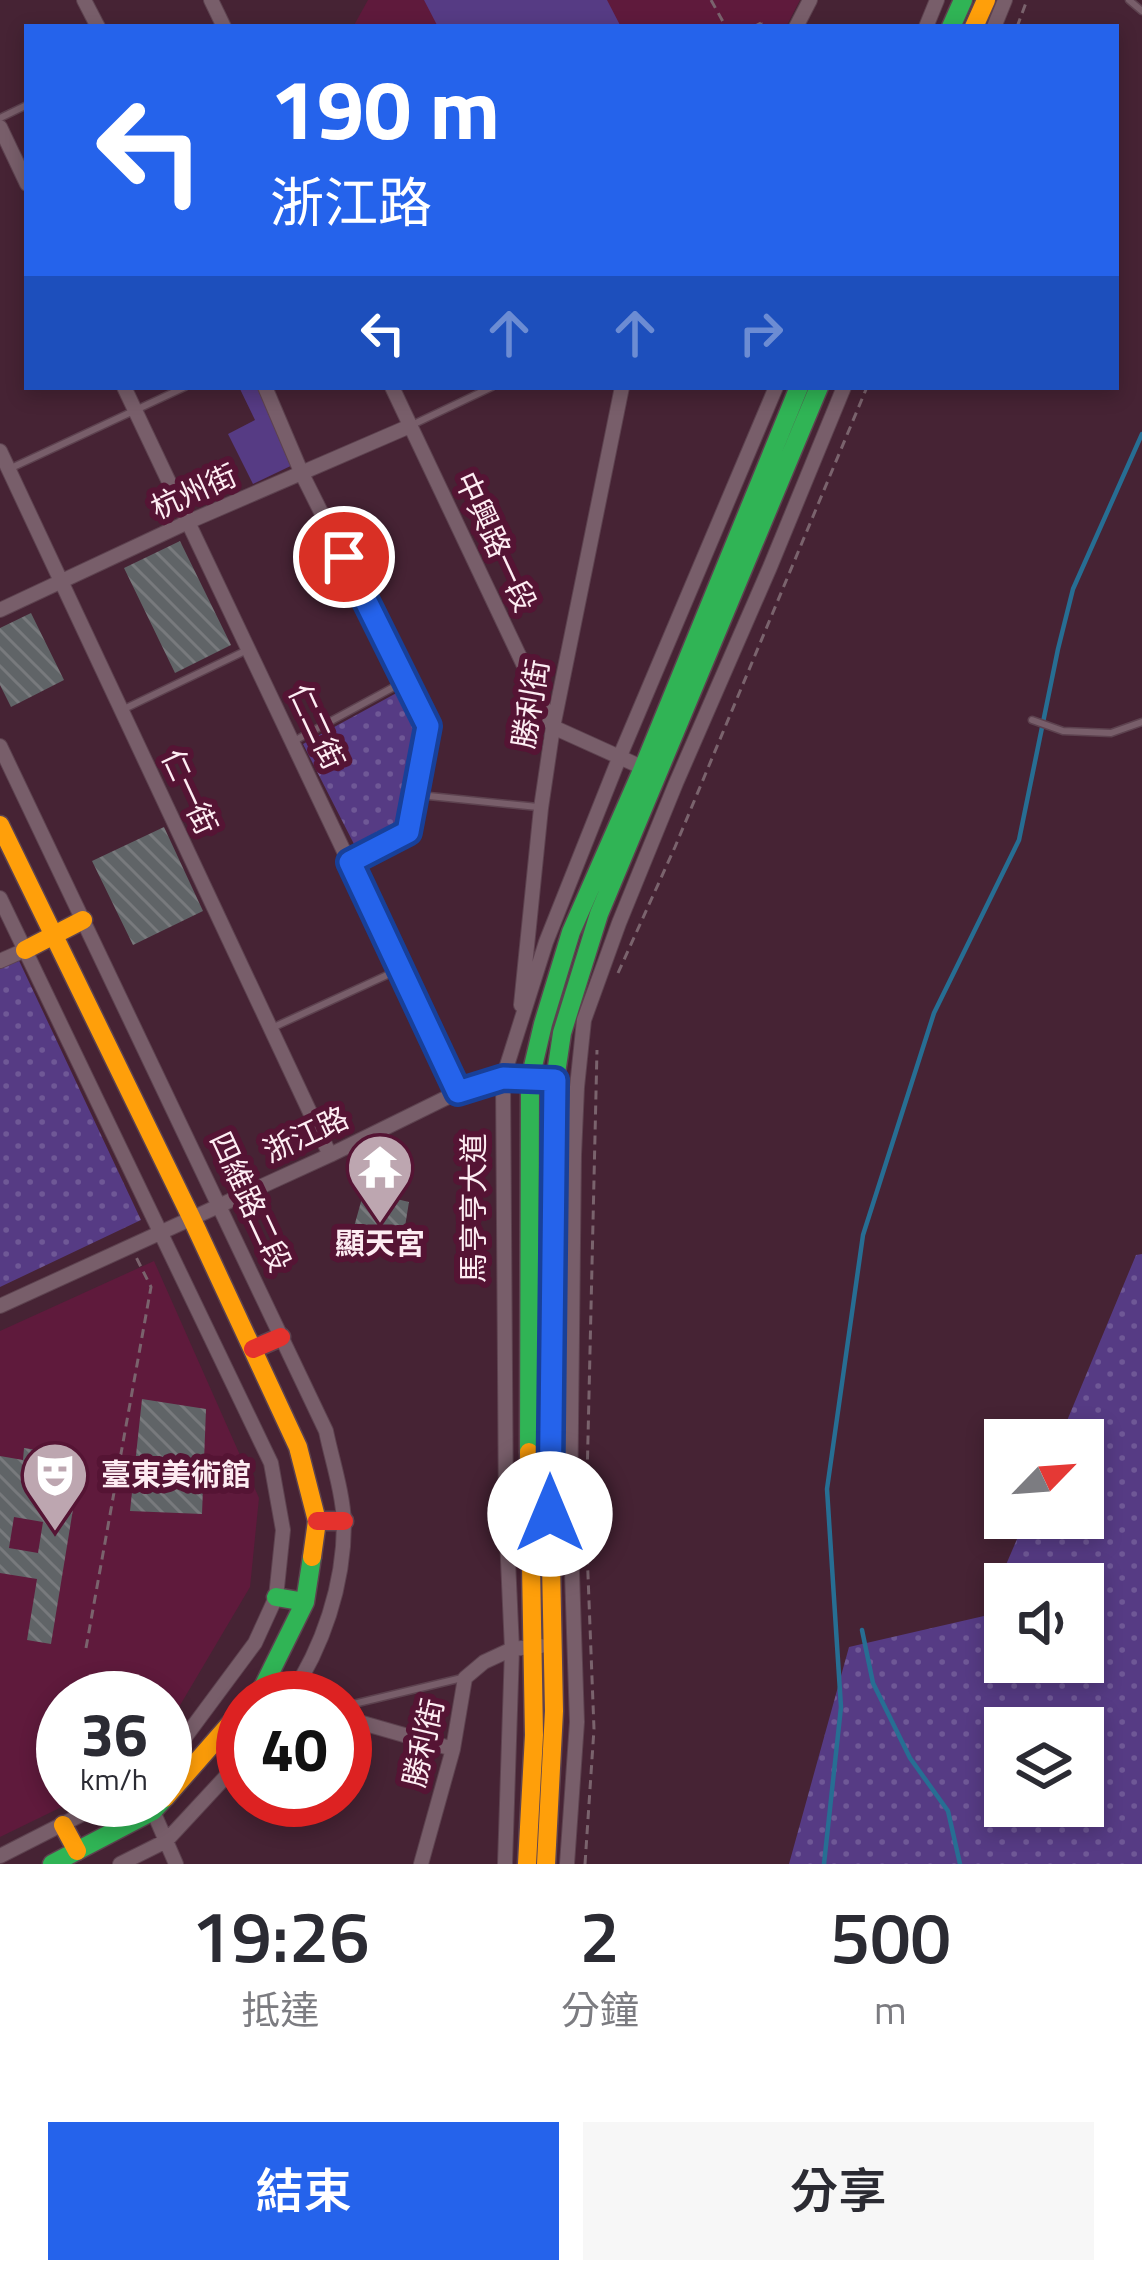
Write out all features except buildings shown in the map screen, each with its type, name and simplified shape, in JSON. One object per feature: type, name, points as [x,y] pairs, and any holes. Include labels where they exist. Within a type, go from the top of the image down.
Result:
[{"type":"street","points":[[0,128],[24,178]]},
{"type":"street","name":"仁二街","points":[[125,390],[458,1092]]},
{"type":"street","points":[[266,390],[302,474],[428,726],[408,832],[350,862]]},
{"type":"street","name":"中興路一段","points":[[393,390],[553,727]]},
{"type":"street","name":"勝利街","points":[[519,1034],[553,727],[621,390]]},
{"type":"street","name":"馬亨亨大道","points":[[527,1864],[533,1735],[506,1516],[503,1078],[546,941],[775,390]]},
{"type":"street","name":"馬亨亨大道","points":[[506,1864],[522,1648],[550,1514],[573,1267],[577,1087],[584,1020],[619,923],[659,775],[799,390]]},
{"type":"street","name":"馬亨亨大道","points":[[546,1864],[554,1711],[550,1514],[555,1080],[562,1033],[599,914],[818,390]]},
{"type":"street","name":"馬亨亨大道","points":[[567,1864],[577,1722],[574,1646],[550,1514],[529,1270],[530,1079],[572,932],[770,566],[843,390]]},
{"type":"street","name":"杭州街","points":[[0,610],[410,426]]},
{"type":"street","name":"仁一街","points":[[0,452],[330,1155]]},
{"type":"street","points":[[553,727],[659,775]]},
{"type":"street","name":"四維路二段","points":[[0,746],[326,1431],[344,1521],[335,1598],[306,1671]]},
{"type":"street","name":"四維路二段","points":[[0,825],[298,1447],[316,1521],[304,1602],[269,1671]]},
{"type":"street","points":[[0,898],[271,1463],[283,1531],[276,1597],[255,1642],[192,1728]]},
{"type":"street","points":[[0,962],[83,920]]},
{"type":"street","name":"浙江路","points":[[0,1306],[458,1092],[503,1078],[555,1080],[577,1087]]},
{"type":"street","points":[[552,1268],[573,1267]]},
{"type":"street","points":[[504,1271],[529,1270]]},
{"type":"street","points":[[253,1349],[281,1337]]},
{"type":"street","points":[[506,1516],[550,1514]]},
{"type":"street","points":[[316,1521],[344,1521]]},
{"type":"street","points":[[276,1597],[304,1602]]},
{"type":"street","points":[[522,1648],[574,1646]]},
{"type":"street","name":"勝利街","points":[[421,1864],[453,1749],[465,1678],[484,1662],[522,1648]]},
{"type":"street","points":[[372,1726],[453,1749]]},
{"type":"street","points":[[192,1767],[216,1740]]},
{"type":"street","points":[[119,1864],[166,1841],[216,1787]]},
{"type":"street","points":[[0,1856],[59,1827]]},
{"type":"street","points":[[64,1827],[77,1852]]},
{"type":"street","points":[[52,1864],[120,1827]]},
{"type":"street","points":[[164,1827],[176,1864]]},
{"type":"lane","points":[[1129,0],[1142,11]]},
{"type":"lane","points":[[8,470],[178,390]]},
{"type":"lane","points":[[410,426],[486,390]]},
{"type":"lane","points":[[121,710],[249,649]]},
{"type":"lane","points":[[293,742],[406,680]]},
{"type":"lane","points":[[1033,720],[1063,730],[1112,733],[1142,722]]},
{"type":"lane","points":[[415,794],[541,808]]},
{"type":"lane","points":[[271,1029],[401,969]]},
{"type":"lane","points":[[372,1700],[465,1678]]},
{"type":"path","points":[[758,18],[759,24]]},
{"type":"path","points":[[614,982],[675,848],[866,390]]},
{"type":"path","points":[[585,1864],[594,1729],[586,1524],[597,1042]]},
{"type":"path","points":[[86,1648],[151,1287],[130,1245]]},
{"type":"shaded area","points":[[368,0],[800,0],[788,24],[355,24]]},
{"type":"shaded area","points":[[424,0],[607,0],[619,24],[436,24]]},
{"type":"shaded area","points":[[240,390],[263,390],[299,462],[253,484],[228,434],[255,420]]},
{"type":"shaded area","points":[[402,690],[419,728],[398,827],[356,848],[303,744]]},
{"type":"shaded area","points":[[14,950],[141,1220],[0,1287],[0,966]]},
{"type":"shaded area","points":[[1142,1254],[1142,1864],[789,1864],[849,1647],[984,1616],[984,1683],[1104,1683],[1104,1563],[1007,1563],[1017,1539],[1104,1539],[1104,1419],[1068,1419],[1136,1255]]},
{"type":"shaded area","points":[[154,1261],[259,1498],[250,1587],[192,1685],[192,1671],[36,1671],[36,1819],[0,1837],[0,1331]]},
{"type":"waterway","points":[[824,1864],[841,1707],[827,1489],[863,1235],[934,1013],[1019,840],[1073,589],[1142,434]]},
{"type":"waterway","points":[[862,1630],[873,1683],[910,1758],[948,1811],[960,1864]]},
{"type":"traffic: fast","points":[[952,24],[963,0]]},
{"type":"traffic: fast","points":[[529,1452],[530,1079],[543,1024],[571,932],[798,390]]},
{"type":"traffic: fast","points":[[553,1141],[562,1033],[599,914],[818,390]]},
{"type":"traffic: fast","points":[[271,1671],[305,1602],[312,1557]]},
{"type":"traffic: fast","points":[[276,1597],[305,1602]]},
{"type":"traffic: fast","points":[[52,1864],[123,1827]]},
{"type":"traffic: slow","points":[[975,24],[986,0]]},
{"type":"traffic: slow","points":[[0,825],[298,1447],[317,1521],[312,1557]]},
{"type":"traffic: slow","points":[[25,950],[83,920]]},
{"type":"traffic: slow","points":[[546,1864],[554,1711],[550,1514],[553,1141]]},
{"type":"traffic: slow","points":[[527,1864],[534,1735],[529,1452]]},
{"type":"traffic: slow","points":[[192,1767],[216,1740]]},
{"type":"traffic: slow","points":[[64,1827],[77,1851]]},
{"type":"traffic: jam","points":[[253,1349],[281,1337]]},
{"type":"traffic: jam","points":[[317,1521],[344,1521]]},
{"type":"place","name":"顯天宮","points":[[380,1226]]},
{"type":"place","name":"臺東美術館","points":[[55,1534]]},
{"type":"route","points":[[344,557],[428,726],[408,832],[350,862],[458,1092],[503,1078],[555,1080],[550,1514]]}]
